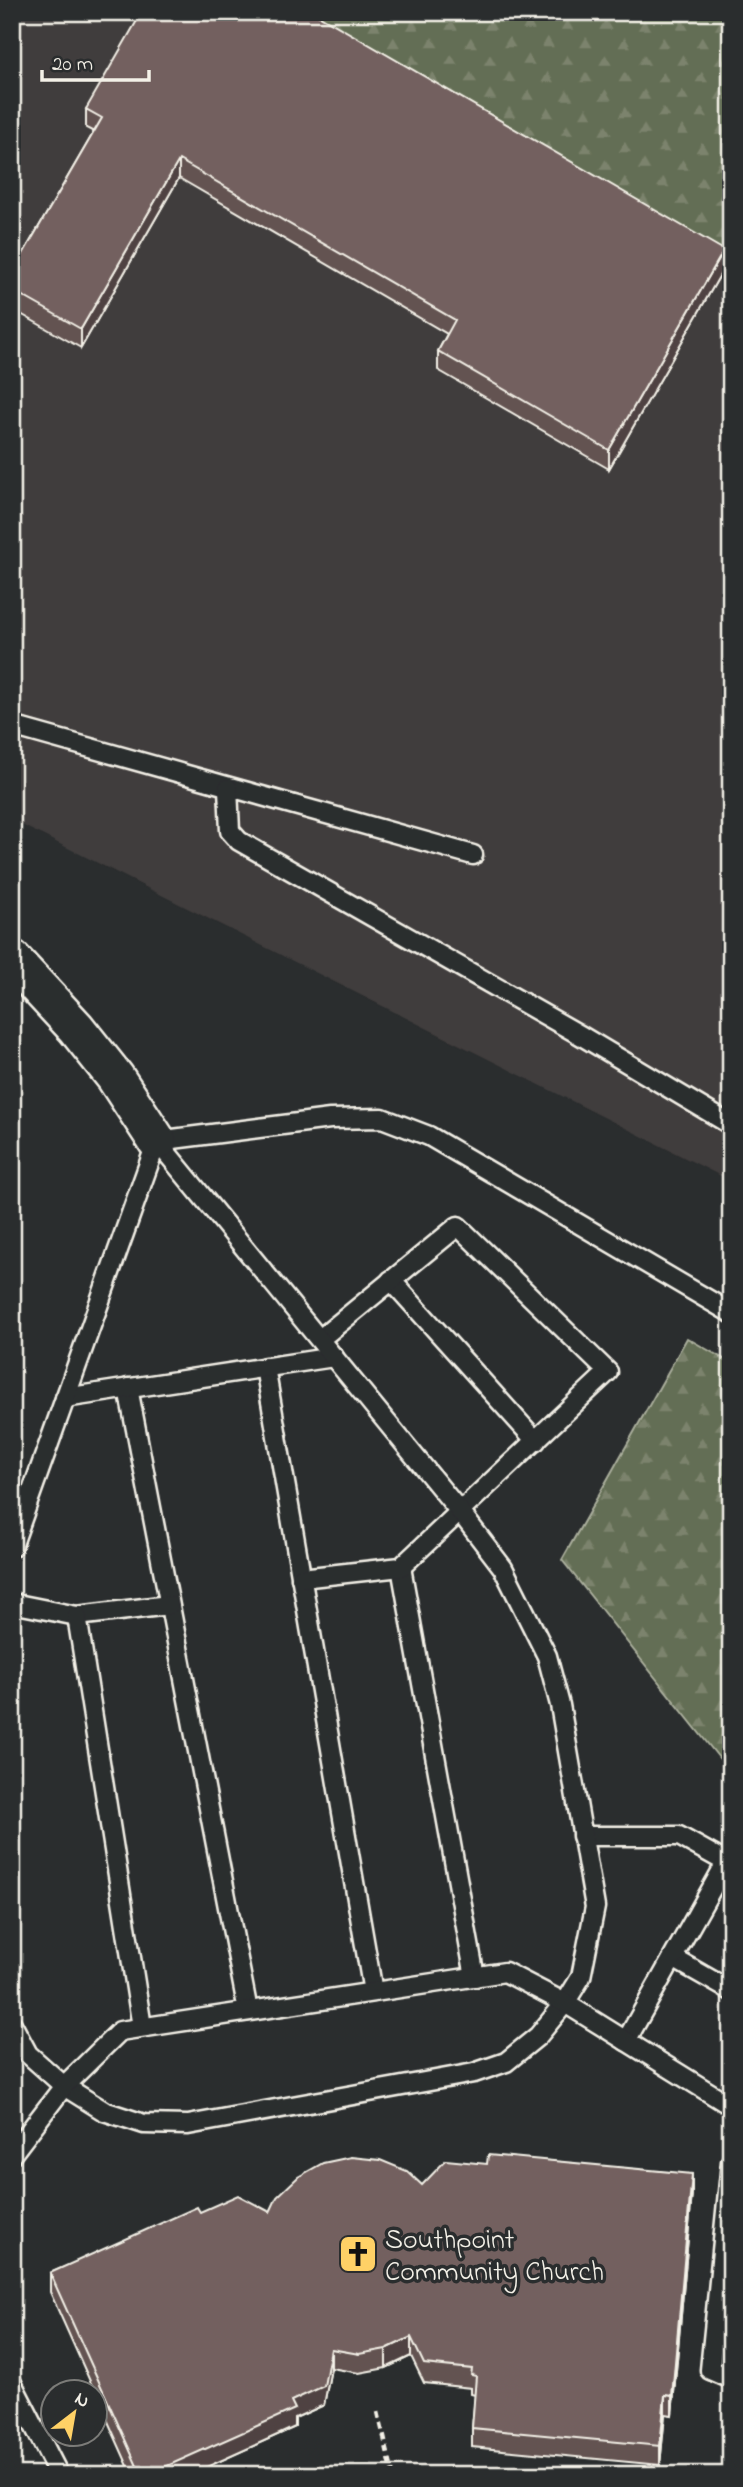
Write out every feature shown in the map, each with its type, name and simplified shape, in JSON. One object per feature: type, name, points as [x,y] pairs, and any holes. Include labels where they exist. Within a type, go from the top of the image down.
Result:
[{"type":"street","points":[[12,959],[76,1028],[115,1077],[157,1141]]},
{"type":"lane","points":[[12,726],[473,855]]},
{"type":"lane","points":[[228,788],[230,831],[239,841],[580,1035],[731,1125]]},
{"type":"lane","points":[[157,1141],[330,1119],[382,1118],[429,1136],[731,1313]]},
{"type":"lane","points":[[12,2024],[27,2054],[64,2087],[104,2111],[144,2124],[188,2125],[474,2073],[506,2062],[538,2036],[565,2003],[581,1977],[595,1907],[560,1705],[547,1656],[503,1568],[157,1141]]},
{"type":"lane","points":[[12,1547],[157,1141]]},
{"type":"lane","points":[[301,1578],[401,1567],[608,1372],[458,1226],[320,1339]]},
{"type":"lane","points":[[391,1280],[536,1441]]},
{"type":"lane","points":[[65,1398],[334,1357]]},
{"type":"lane","points":[[265,1367],[373,1992]]},
{"type":"lane","points":[[128,1388],[248,2011]]},
{"type":"lane","points":[[401,1567],[475,1977]]},
{"type":"lane","points":[[12,1603],[77,1616],[169,1605]]},
{"type":"lane","points":[[77,1616],[142,2027]]},
{"type":"lane","points":[[582,1836],[679,1836],[729,1864],[626,2041]]},
{"type":"lane","points":[[673,1958],[731,1991]]},
{"type":"lane","points":[[12,2154],[64,2087],[120,2031],[505,1972],[565,2003],[731,2106]]},
{"type":"lane","points":[[731,2162],[728,2218],[710,2370],[731,2379]]},
{"type":"lane","points":[[12,2383],[59,2475]]},
{"type":"path","points":[[378,2412],[393,2475]]},
{"type":"shaded area","points":[[12,12],[287,12],[731,272],[731,1181],[12,820]]},
{"type":"green space","points":[[287,12],[731,12],[731,272],[725,268]]},
{"type":"green space","points":[[687,1338],[731,1363],[731,1773],[562,1560]]},
{"type":"building","points":[[142,12],[313,12],[724,250],[609,450],[438,351],[455,320],[179,160],[81,329],[12,290],[12,273],[102,118],[86,109]]},
{"type":"building","points":[[488,2155],[692,2174],[672,2396],[665,2395],[660,2446],[472,2428],[476,2376],[471,2375],[472,2369],[424,2364],[411,2337],[386,2349],[359,2354],[331,2349],[324,2386],[291,2401],[295,2409],[147,2475],[141,2475],[108,2402],[108,2378],[97,2378],[50,2273],[197,2207],[200,2212],[238,2195],[270,2212],[277,2197],[298,2177],[323,2163],[351,2157],[380,2160],[407,2171],[422,2185],[446,2160],[487,2164]]},
{"type":"place","name":"Southpoint Community Church","points":[[358,2254]]}]
